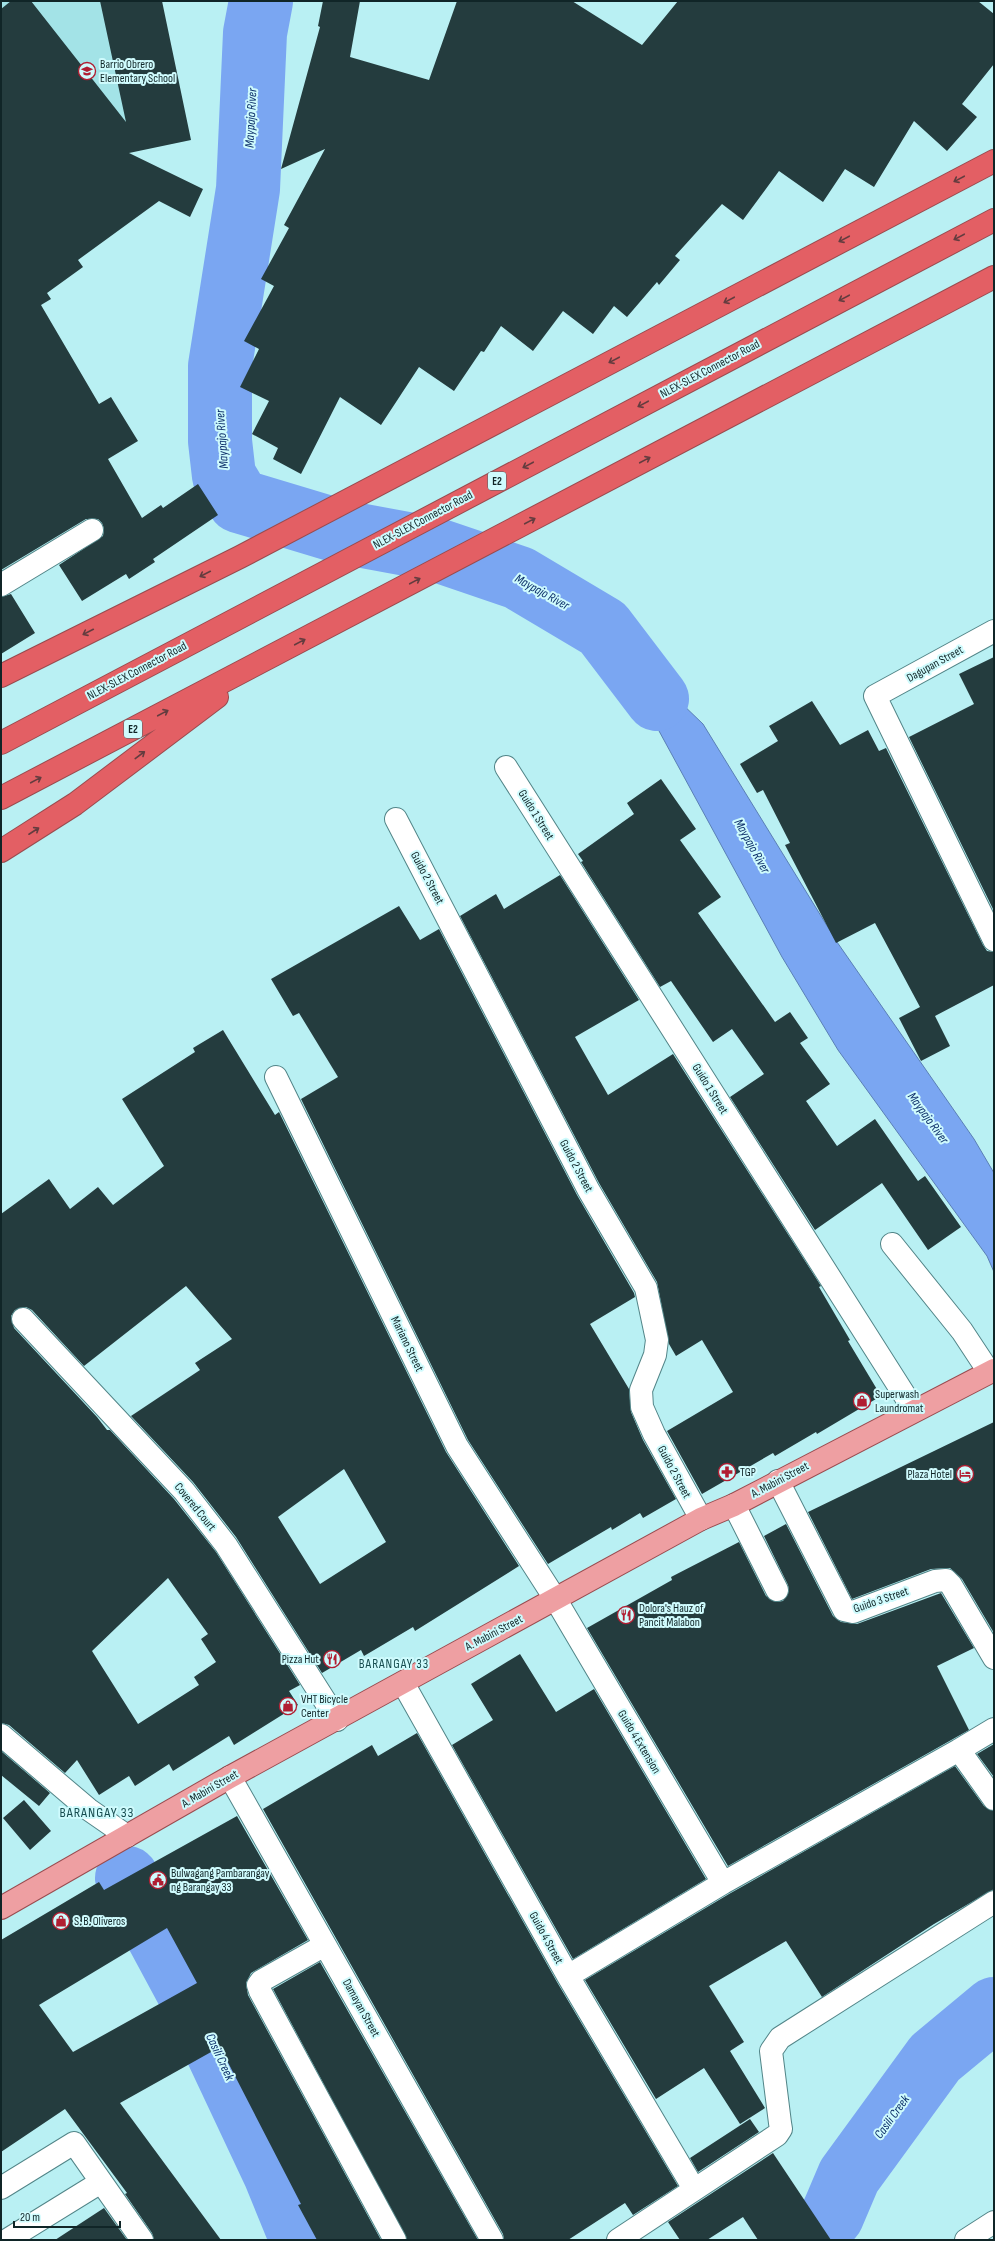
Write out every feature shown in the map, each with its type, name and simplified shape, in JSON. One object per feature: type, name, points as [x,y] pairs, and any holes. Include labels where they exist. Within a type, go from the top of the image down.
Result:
[{"type":"highway","points":[[1,676],[240,557],[994,161]]},
{"type":"highway","name":"NLEX-SLEX Connector Road","points":[[1,743],[994,220]]},
{"type":"highway","name":"E2","points":[[1,798],[994,277]]},
{"type":"highway","points":[[1,851],[75,804],[265,660]]},
{"type":"main road","name":"A. Mabini Street","points":[[2,1907],[230,1777],[337,1720],[701,1519],[734,1505],[914,1410],[992,1371]]},
{"type":"street","points":[[1,585],[92,530]]},
{"type":"street","name":"Dagupan Street","points":[[994,631],[875,696],[994,940]]},
{"type":"street","name":"Guido 1 Street","points":[[506,767],[914,1410]]},
{"type":"street","name":"Guido 2 Street","points":[[396,819],[585,1182],[646,1288],[657,1340],[655,1355],[641,1390],[642,1407],[658,1441],[701,1519]]},
{"type":"street","name":"Mariano Street","points":[[276,1077],[457,1446],[556,1600]]},
{"type":"street","points":[[892,1244],[992,1371]]},
{"type":"street","name":"Covered Court","points":[[22,1319],[184,1491],[226,1545],[337,1720]]},
{"type":"street","name":"Guido 3 Street","points":[[778,1481],[844,1610],[853,1612],[935,1581],[946,1580],[951,1585],[994,1658]]},
{"type":"street","points":[[734,1505],[777,1590]]},
{"type":"street","name":"Guido 4 Extension","points":[[556,1600],[723,1883]]},
{"type":"street","name":"Guido 4 Street","points":[[404,1682],[568,1976],[694,2189]]},
{"type":"street","points":[[568,1976],[723,1883],[994,1729]]},
{"type":"street","points":[[1,1735],[123,1838]]},
{"type":"street","points":[[959,1750],[994,1799]]},
{"type":"street","name":"Damayan Street","points":[[230,1777],[492,2240]]},
{"type":"street","points":[[618,2240],[777,2135],[781,2129],[771,2057],[771,2051],[776,2041],[991,1904]]},
{"type":"street","points":[[325,1945],[261,1981],[258,1985],[395,2240]]},
{"type":"street","points":[[1,2188],[74,2143],[142,2240]]},
{"type":"street","points":[[7,2240],[100,2182]]},
{"type":"street","points":[[966,2240],[994,2222]]},
{"type":"shaded area","name":"Barrio Obrero Elementary School","points":[[1,1],[155,1],[191,140],[103,157],[1,151]]},
{"type":"water","points":[[603,628],[703,724],[837,942],[974,1139],[994,1173],[994,1272],[987,1256],[838,1050],[782,957]]},
{"type":"building","points":[[11,1],[31,1],[126,122],[100,1],[162,1],[191,140],[129,153],[203,189],[190,217],[159,201],[78,260],[83,267],[47,293],[51,299],[41,305],[99,404],[111,397],[138,441],[108,459],[142,518],[161,505],[163,508],[198,484],[218,515],[153,559],[155,562],[129,579],[126,574],[82,601],[59,565],[103,536],[104,529],[102,523],[98,519],[86,519],[1,570],[1,9]]},
{"type":"building","points":[[323,1],[360,1],[350,57],[429,80],[457,1],[572,1],[642,45],[678,1],[978,1],[994,14],[994,64],[962,104],[977,117],[947,151],[914,121],[874,187],[845,169],[823,202],[779,171],[743,220],[722,204],[675,256],[680,260],[659,285],[657,282],[627,317],[614,306],[593,334],[563,311],[533,351],[501,326],[484,352],[481,351],[454,391],[419,367],[381,425],[340,397],[301,474],[273,459],[278,448],[252,434],[269,401],[240,387],[259,349],[244,341],[274,286],[261,279],[289,228],[284,225],[325,149],[281,169],[320,27],[318,26]]},
{"type":"building","points":[[11,594],[35,633],[1,654],[1,597]]},
{"type":"building","points":[[994,657],[994,911],[909,737],[974,704],[959,674]]},
{"type":"building","points":[[812,701],[840,745],[868,730],[879,751],[886,748],[983,945],[987,951],[994,952],[994,985],[935,1016],[950,1046],[921,1061],[899,1018],[920,1007],[875,923],[836,943],[785,845],[790,843],[763,790],[757,793],[740,764],[778,741],[769,726]]},
{"type":"building","points":[[661,779],[696,829],[680,840],[721,897],[698,913],[775,1022],[790,1012],[808,1038],[800,1043],[830,1084],[806,1101],[837,1146],[875,1119],[918,1181],[925,1176],[961,1227],[928,1250],[882,1183],[815,1230],[730,1097],[764,1074],[732,1029],[713,1042],[671,981],[660,987],[581,862],[583,861],[578,854],[634,814],[627,803]]},
{"type":"building","points":[[560,875],[639,1000],[575,1037],[608,1095],[673,1054],[821,1286],[819,1287],[850,1340],[848,1341],[881,1396],[817,1434],[816,1432],[775,1456],[773,1453],[702,1494],[667,1431],[733,1392],[702,1340],[676,1356],[669,1344],[657,1282],[599,1183],[460,916],[496,894],[504,909]]},
{"type":"building","points":[[399,906],[420,940],[439,929],[577,1195],[635,1297],[590,1324],[629,1389],[631,1412],[643,1440],[676,1499],[643,1518],[640,1513],[612,1530],[611,1527],[548,1564],[468,1440],[301,1099],[338,1077],[299,1013],[293,1016],[271,979]]},
{"type":"building","points":[[223,1030],[275,1115],[279,1112],[446,1452],[519,1566],[415,1631],[413,1627],[364,1656],[361,1650],[322,1673],[236,1537],[193,1482],[131,1416],[200,1370],[195,1363],[232,1339],[186,1286],[84,1366],[32,1310],[26,1307],[15,1310],[11,1316],[14,1328],[97,1417],[107,1430],[110,1430],[174,1499],[216,1552],[300,1685],[289,1691],[298,1705],[234,1745],[229,1736],[173,1771],[169,1764],[135,1786],[129,1776],[99,1795],[77,1760],[65,1773],[9,1725],[1,1723],[1,1214],[49,1179],[70,1209],[98,1187],[113,1205],[164,1166],[122,1099],[195,1052],[193,1048]],"holes":[[[344,1469],[386,1542],[320,1584],[278,1517]],[[168,1578],[208,1634],[201,1639],[216,1662],[194,1677],[199,1685],[138,1724],[92,1651]]]},
{"type":"building","points":[[994,1422],[994,1633],[962,1579],[950,1568],[931,1569],[852,1599],[808,1512]]},
{"type":"building","points":[[786,1524],[833,1616],[841,1622],[857,1624],[941,1593],[974,1648],[937,1666],[969,1730],[728,1866],[587,1628],[672,1580],[671,1577],[739,1542],[766,1596],[776,1602],[783,1601],[789,1591],[788,1585],[764,1536]]},
{"type":"building","points":[[520,1654],[556,1712],[594,1689],[706,1879],[573,1959],[452,1745],[493,1720],[471,1684]]},
{"type":"building","points":[[417,1733],[557,1982],[678,2186],[633,2215],[625,2203],[568,2240],[504,2240],[503,2234],[263,1809],[372,1745],[378,1756]]},
{"type":"building","points":[[994,1744],[994,1777],[977,1754]]},
{"type":"building","points":[[1,1751],[50,1793],[39,1806],[1,1775]]},
{"type":"building","points":[[955,1766],[984,1806],[994,1811],[994,1889],[934,1924],[822,1997],[786,1941],[709,1986],[744,2042],[730,2051],[765,2108],[740,2124],[704,2068],[656,2099],[585,1980],[729,1894]]},
{"type":"building","points":[[24,1800],[51,1831],[30,1850],[3,1818]]},
{"type":"building","points":[[237,1816],[308,1940],[251,1973],[246,1983],[248,1995],[381,2240],[317,2240],[298,2205],[301,2204],[220,2047],[120,2103],[221,2240],[154,2240],[152,2233],[125,2194],[127,2193],[65,2109],[1,2152],[1,1940],[99,1882],[104,1890]],"holes":[[[167,1928],[197,1983],[73,2052],[39,2005]]]},
{"type":"building","points":[[320,1962],[478,2240],[407,2240],[273,1989]]},
{"type":"building","points":[[750,2119],[759,2132],[698,2172],[690,2158]]},
{"type":"building","points":[[773,2153],[831,2240],[758,2240],[743,2217],[707,2240],[680,2240],[668,2222]]},
{"type":"building","points":[[104,2208],[127,2240],[55,2240]]},
{"type":"waterway","name":"Maypajo River","points":[[261,1],[255,33],[248,189],[220,366],[220,441],[224,476],[239,501],[342,532],[434,549],[519,578],[603,628],[657,699]]},
{"type":"waterway","name":"Casili Creek","points":[[127,1878],[197,2008],[275,2174],[302,2240]]},
{"type":"waterway","name":"Casili Creek","points":[[810,2240],[832,2216],[849,2176],[935,2058],[994,2009]]},
{"type":"place","name":"Barrio Obrero Elementary School","points":[[87,71]]},
{"type":"place","name":"Superwash Laundromat","points":[[862,1401]]},
{"type":"place","name":"TGP","points":[[727,1472]]},
{"type":"place","name":"Plaza Hotel","points":[[965,1474]]},
{"type":"place","name":"Dolora's Hauz of Pancit Malabon","points":[[626,1615]]},
{"type":"place","name":"Pizza Hut","points":[[332,1659]]},
{"type":"place","name":"VHT Bicycle Center","points":[[288,1706]]},
{"type":"place","name":"Bulwagang Pambarangay ng Barangay 33","points":[[158,1880]]},
{"type":"place","name":"S. B. Oliveros","points":[[61,1921]]},
{"type":"district","name":"BARANGAY 33","points":[[394,1664]]},
{"type":"district","name":"BARANGAY 33","points":[[97,1812]]}]
